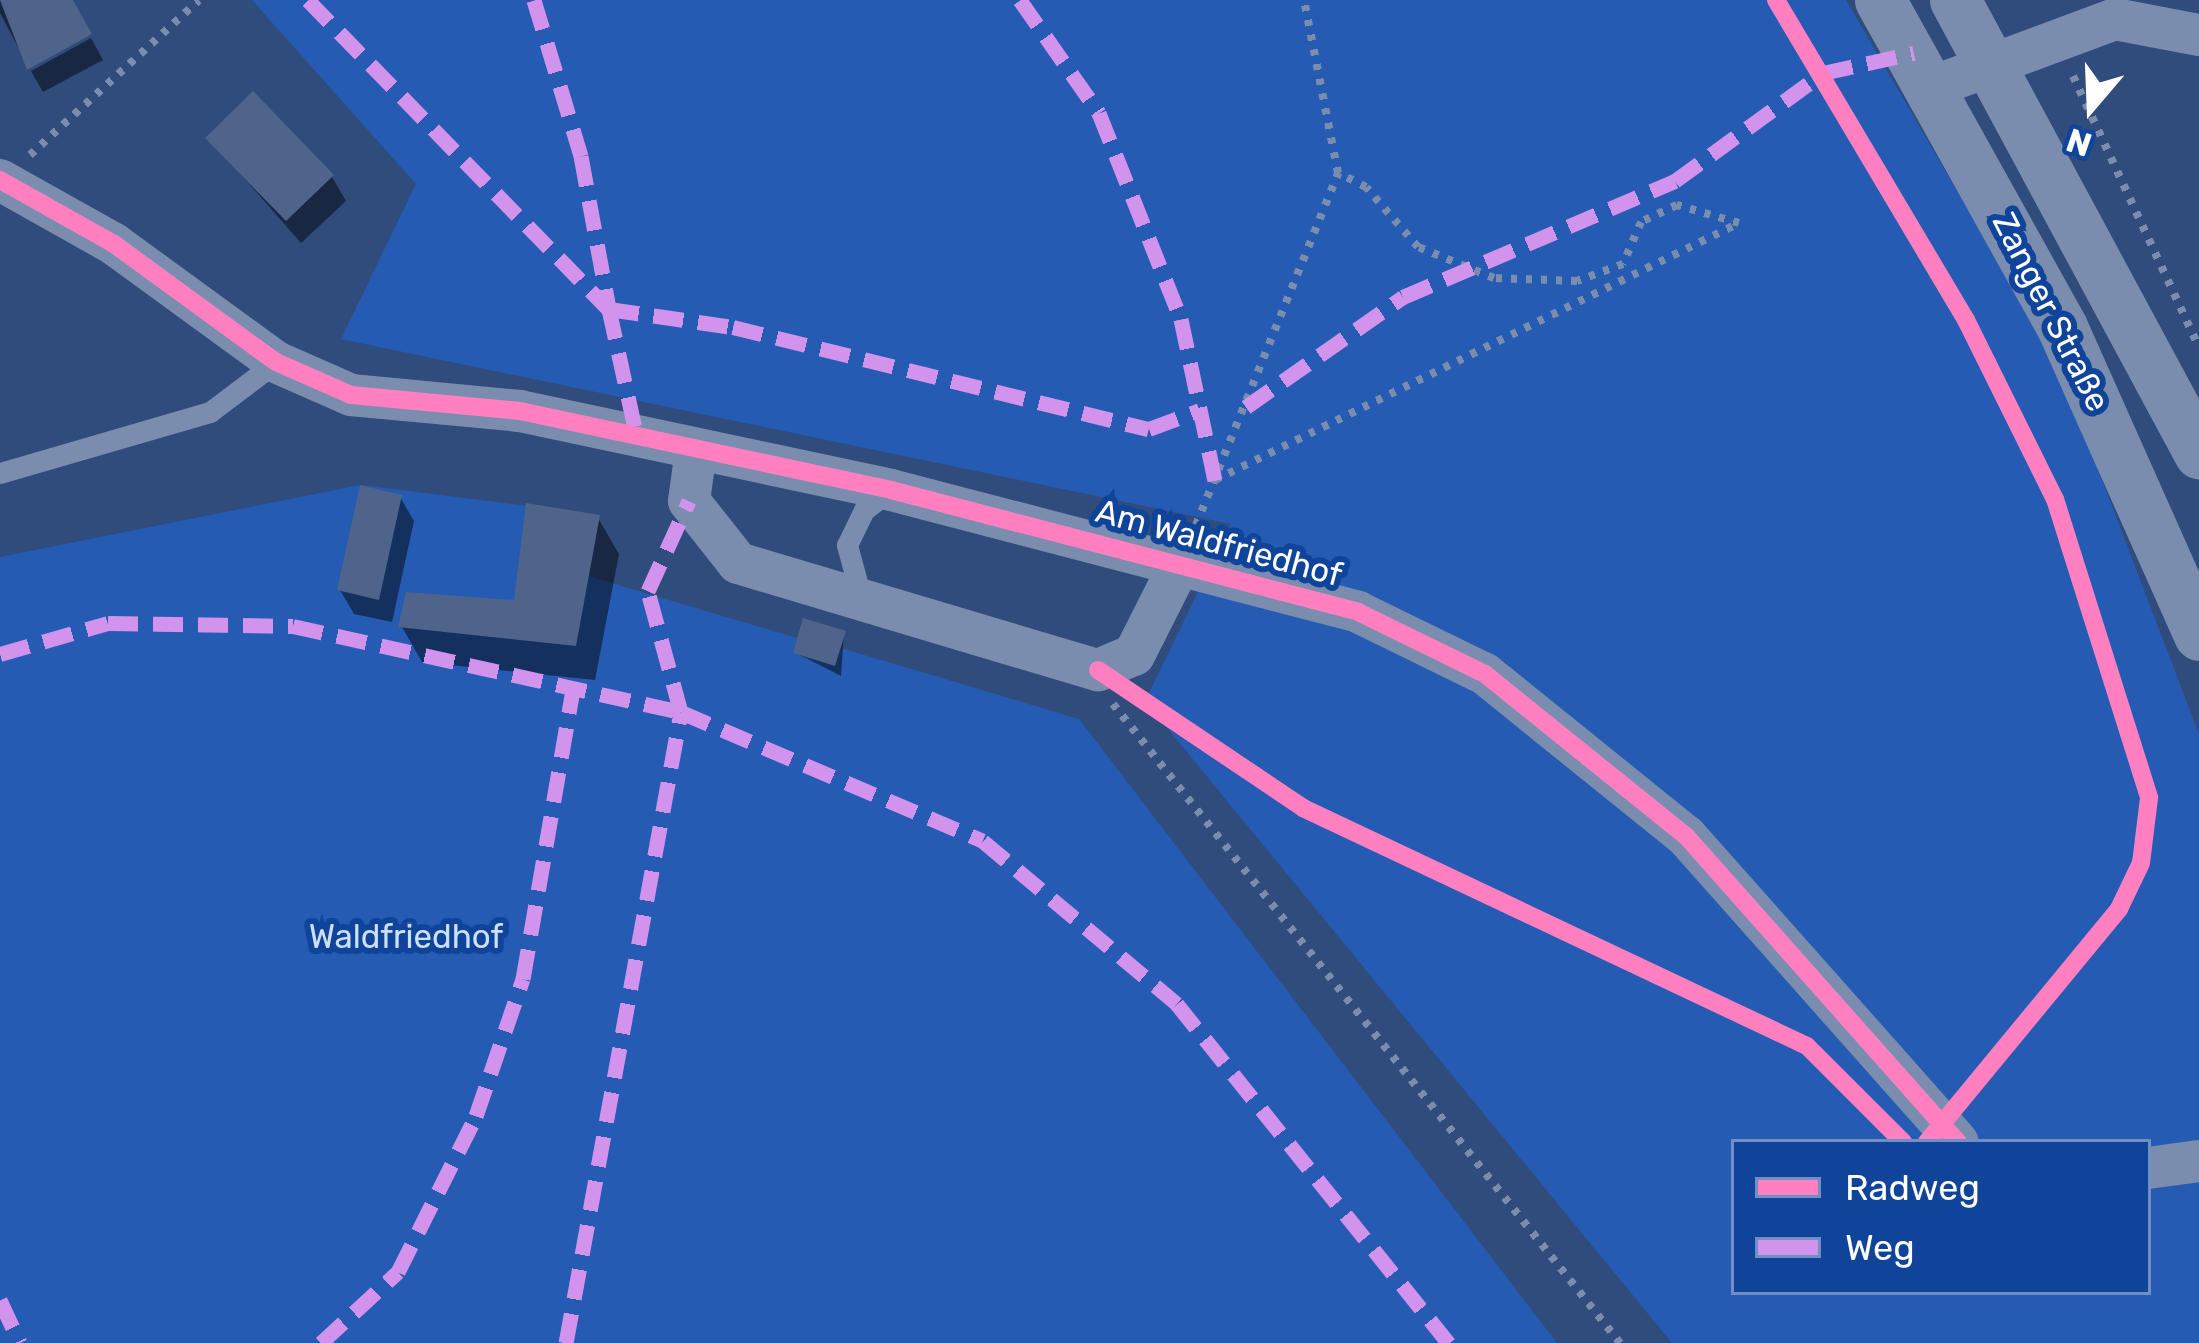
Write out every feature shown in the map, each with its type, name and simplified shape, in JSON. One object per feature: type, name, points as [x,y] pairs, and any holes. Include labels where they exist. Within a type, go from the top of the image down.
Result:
[{"type":"street","name":"Zanger Straße","points":[[1880,0],[1935,86],[2062,327],[2199,635]]},
{"type":"street","name":"Zanger Straße","points":[[1955,0],[1994,60],[2199,453]]},
{"type":"street","points":[[1935,86],[1994,60],[2115,19],[2199,34]]},
{"type":"street","name":"Am Waldfriedhof","points":[[2,180],[114,244],[276,362],[351,395],[520,411],[891,490],[1358,612],[1485,674],[1601,760],[1686,836],[1955,1139]]},
{"type":"street","points":[[696,449],[689,501],[711,542],[738,563],[1099,670]]},
{"type":"street","name":"Am Waldfriedhof","points":[[1099,670],[1134,655],[1180,562]]},
{"type":"street","points":[[2172,1165],[2199,1132]]},
{"type":"lane","points":[[0,473],[210,412],[276,362]]},
{"type":"lane","points":[[867,602],[848,579],[847,545],[864,510],[891,490]]},
{"type":"path","points":[[2,180],[199,0]]},
{"type":"path","points":[[1180,562],[1338,173],[1304,0]]},
{"type":"path","points":[[2052,40],[2199,347]]},
{"type":"path","points":[[1215,480],[1739,223],[1677,206],[1641,222],[1622,264],[1577,281],[1494,278],[1418,247],[1366,187],[1338,173]]},
{"type":"path","points":[[1099,670],[1147,708]]},
{"type":"path","points":[[1099,670],[1119,720],[1620,1343]]},
{"type":"green space","points":[[252,0],[1846,0],[2058,365],[2199,734],[2199,1343],[1672,1343],[1145,701],[1231,524],[341,339],[416,184]]},
{"type":"green space","name":"Waldfriedhof","points":[[360,485],[600,515],[588,576],[797,638],[794,653],[835,666],[841,648],[1079,719],[1557,1343],[0,1343],[0,557]]},
{"type":"building","points":[[0,0],[73,0],[92,34],[27,70]]},
{"type":"building","points":[[253,91],[334,175],[286,221],[205,138]]},
{"type":"building","points":[[360,485],[402,495],[379,600],[337,590]]},
{"type":"building","points":[[526,503],[600,515],[576,646],[398,627],[406,592],[514,600]]},
{"type":"building","points":[[803,618],[846,631],[835,666],[793,653]]},
{"type":"marked path","points":[[308,0],[609,309],[637,437]]},
{"type":"marked path","points":[[534,0],[581,156],[609,309],[733,327],[1149,429],[1200,410]]},
{"type":"marked path","points":[[1020,0],[1099,113],[1181,319],[1215,480]]},
{"type":"marked path","points":[[1246,407],[1403,297],[1675,181],[1823,73],[1914,53]]},
{"type":"marked path","points":[[566,1343],[681,712],[648,591],[689,501]]},
{"type":"marked path","points":[[0,654],[108,623],[293,626],[681,712],[983,841],[1177,1004],[1449,1343]]},
{"type":"marked path","points":[[321,1343],[398,1272],[476,1116],[523,979],[573,690]]},
{"type":"marked path","points":[[0,1300],[20,1343]]},
{"type":"cycle path","points":[[1776,0],[1966,320],[2055,499],[2149,798],[2141,863],[2119,909],[1929,1139]]},
{"type":"cycle path","points":[[0,180],[114,244],[276,362],[351,395],[520,411],[891,490],[1358,612],[1485,674],[1686,836],[1955,1139]]},
{"type":"cycle path","points":[[1098,670],[1303,808],[1807,1046],[1900,1139]]}]
